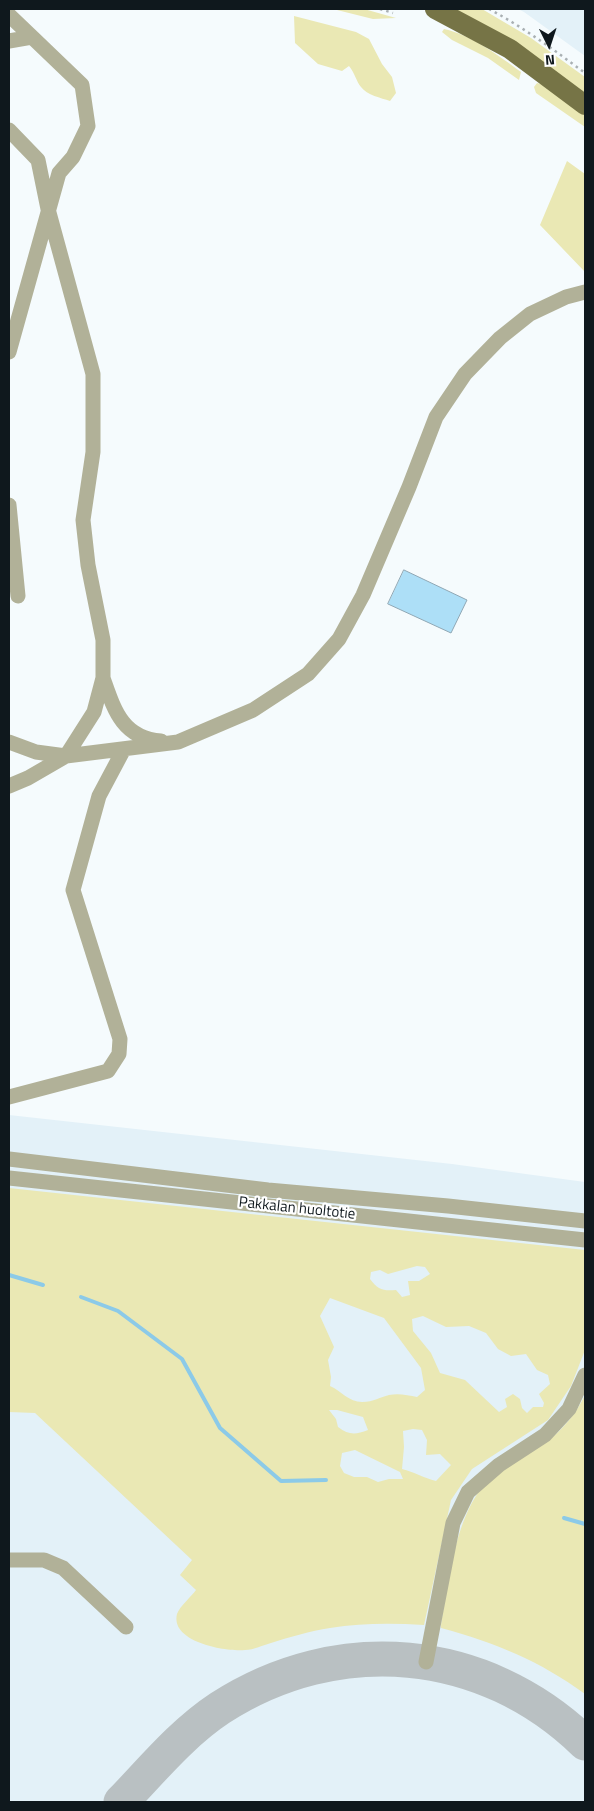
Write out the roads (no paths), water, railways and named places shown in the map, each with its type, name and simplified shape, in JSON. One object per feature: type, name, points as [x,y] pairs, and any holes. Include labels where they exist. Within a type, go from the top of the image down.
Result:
[{"type":"main road","points":[[436,10],[510,48],[585,106]]},
{"type":"lane","points":[[9,15],[82,85],[88,126],[73,157],[58,173],[9,352]]},
{"type":"lane","points":[[9,41],[32,37]]},
{"type":"lane","points":[[9,130],[38,160],[48,208],[93,374],[93,452],[83,520],[88,566],[103,640],[103,678],[94,712],[66,756],[28,778],[9,786]]},
{"type":"lane","points":[[9,742],[36,752],[66,756],[178,742],[253,710],[308,674],[339,639],[363,595],[410,487],[436,417],[465,374],[500,338],[530,314],[566,297],[585,292]]},
{"type":"lane","points":[[9,505],[18,596]]},
{"type":"lane","points":[[103,678],[116,713],[128,729],[148,740],[178,742]]},
{"type":"lane","points":[[9,1097],[108,1071],[119,1054],[120,1039],[73,890],[99,796],[124,749]]},
{"type":"lane","points":[[9,1159],[268,1190],[448,1206],[585,1221]]},
{"type":"lane","name":"Pakkalan huoltotie","points":[[9,1178],[585,1240]]},
{"type":"lane","points":[[426,1662],[453,1523],[468,1492],[498,1465],[545,1434],[569,1409],[585,1375]]},
{"type":"lane","points":[[9,1560],[44,1560],[63,1568],[126,1627]]},
{"type":"waterway","points":[[9,1275],[43,1285]]},
{"type":"waterway","points":[[81,1297],[118,1311],[182,1359],[220,1428],[281,1481],[326,1480]]},
{"type":"waterway","points":[[564,1518],[585,1524]]}]
